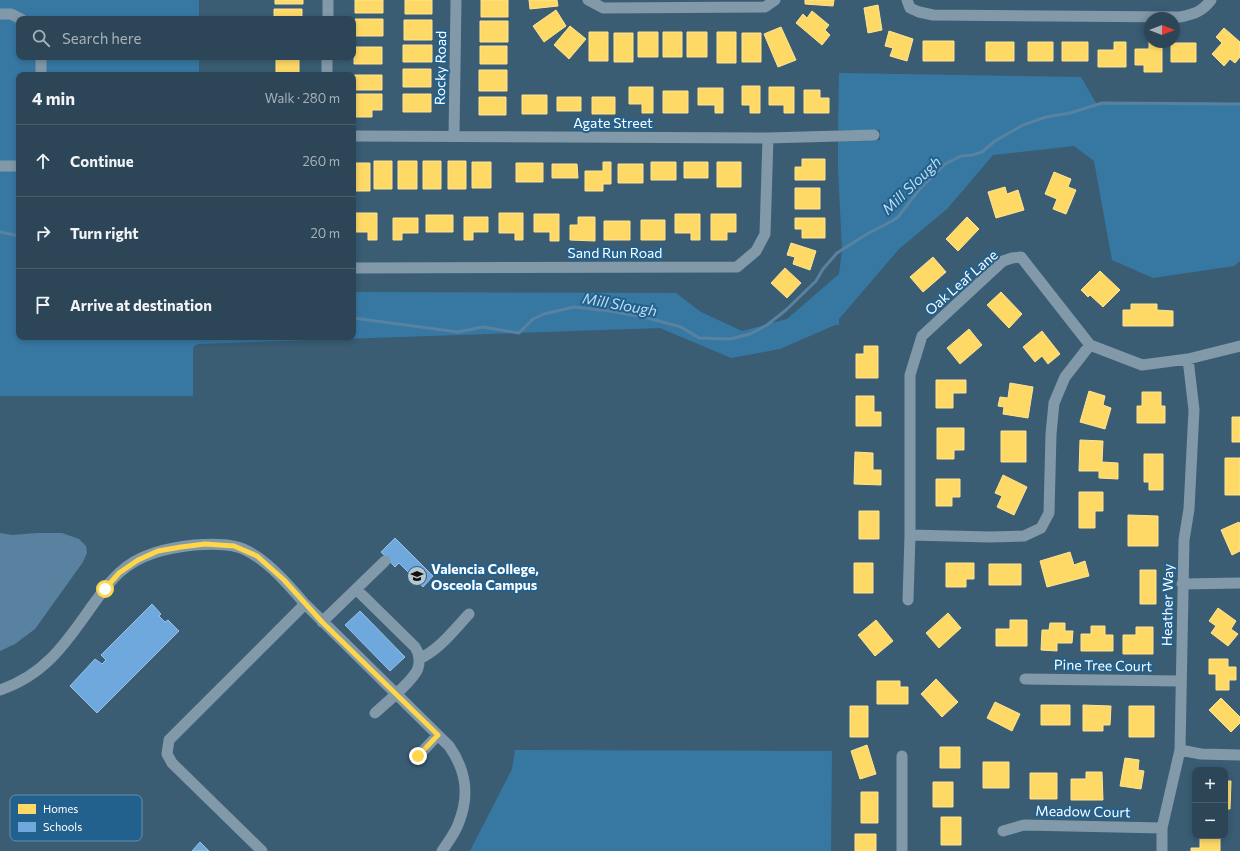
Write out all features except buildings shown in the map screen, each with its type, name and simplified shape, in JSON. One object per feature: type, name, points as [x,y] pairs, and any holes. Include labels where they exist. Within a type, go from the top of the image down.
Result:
[{"type":"street","points":[[328,0],[328,16]]},
{"type":"street","name":"Rocky Road","points":[[454,136],[456,0]]},
{"type":"street","points":[[588,0],[603,8],[765,7],[775,0]]},
{"type":"street","points":[[909,4],[919,12],[933,15],[1180,17],[1196,14],[1211,0]]},
{"type":"street","points":[[0,14],[11,14],[16,16]]},
{"type":"street","points":[[41,60],[41,72]]},
{"type":"street","points":[[327,60],[327,72]]},
{"type":"street","name":"Agate Street","points":[[356,136],[768,138],[874,135]]},
{"type":"street","name":"Sand Run Road","points":[[356,268],[737,267],[756,251],[765,234],[768,138]]},
{"type":"street","points":[[0,166],[16,166]]},
{"type":"street","name":"Oak Leaf Lane","points":[[908,600],[910,535],[910,375],[922,336],[1003,261],[1021,257],[1090,345]]},
{"type":"street","points":[[910,535],[990,537],[1024,536],[1041,528],[1049,513],[1051,434],[1054,403],[1066,377],[1090,345],[1142,365],[1188,359],[1240,346]]},
{"type":"street","name":"Heather Way","points":[[1162,851],[1162,828],[1180,750],[1182,584],[1194,410],[1188,359]]},
{"type":"street","points":[[0,690],[19,683],[39,670],[57,654],[105,589],[119,573],[138,560],[158,551],[181,547],[205,544],[234,546],[257,556],[284,580],[322,622],[449,746],[458,760],[464,778],[465,797],[459,822],[442,851]]},
{"type":"street","points":[[322,622],[384,561]]},
{"type":"street","points":[[1182,584],[1240,583]]},
{"type":"street","points":[[356,589],[418,651],[418,669],[411,679],[375,713]]},
{"type":"street","points":[[262,851],[172,763],[167,754],[169,740],[305,604]]},
{"type":"street","points":[[419,659],[438,648],[469,614]]},
{"type":"street","name":"Pine Tree Court","points":[[1025,679],[1181,681]]},
{"type":"street","points":[[418,756],[438,735]]},
{"type":"street","points":[[1180,750],[1201,754],[1240,755]]},
{"type":"street","points":[[902,756],[902,851]]},
{"type":"street","name":"Meadow Court","points":[[1003,831],[1024,825],[1162,828]]},
{"type":"shaded area","points":[[0,0],[199,0],[199,16],[16,16],[16,60],[199,60],[199,72],[16,72],[16,340],[314,340],[198,344],[194,346],[193,349],[193,396],[0,396]]},
{"type":"shaded area","points":[[839,73],[1081,77],[1096,103],[1240,105],[1240,261],[1234,266],[1153,278],[1112,260],[1094,161],[1074,146],[993,155],[947,209],[899,249],[839,319],[839,325],[835,325],[780,349],[731,358],[660,328],[356,339],[356,292],[676,293],[701,312],[742,331],[787,319],[839,274],[842,250],[838,141],[880,140],[880,130],[838,130]]},
{"type":"shaded area","points":[[0,533],[12,535],[62,533],[79,539],[86,546],[87,553],[83,562],[35,629],[15,644],[0,651]]},
{"type":"shaded area","points":[[515,750],[832,751],[831,851],[470,851],[512,769]]},
{"type":"waterway","name":"Mill Slough","points":[[356,318],[458,332],[483,327],[519,333],[533,319],[544,314],[574,307],[610,311],[648,318],[681,327],[699,338],[730,339],[750,334],[767,325],[786,310],[816,281],[823,269],[837,253],[898,217],[918,191],[945,164],[961,156],[973,155],[982,152],[995,141],[1023,125],[1046,117],[1070,113],[1102,103],[1240,104]]},
{"type":"waterway","name":"Mill Slough","points":[[0,232],[16,235]]},
{"type":"place","name":"Valencia College, Osceola Campus","points":[[417,576]]},
{"type":"route","points":[[105,589],[119,573],[138,560],[158,551],[205,544],[234,546],[257,556],[284,580],[322,622],[438,735],[418,756]]}]
